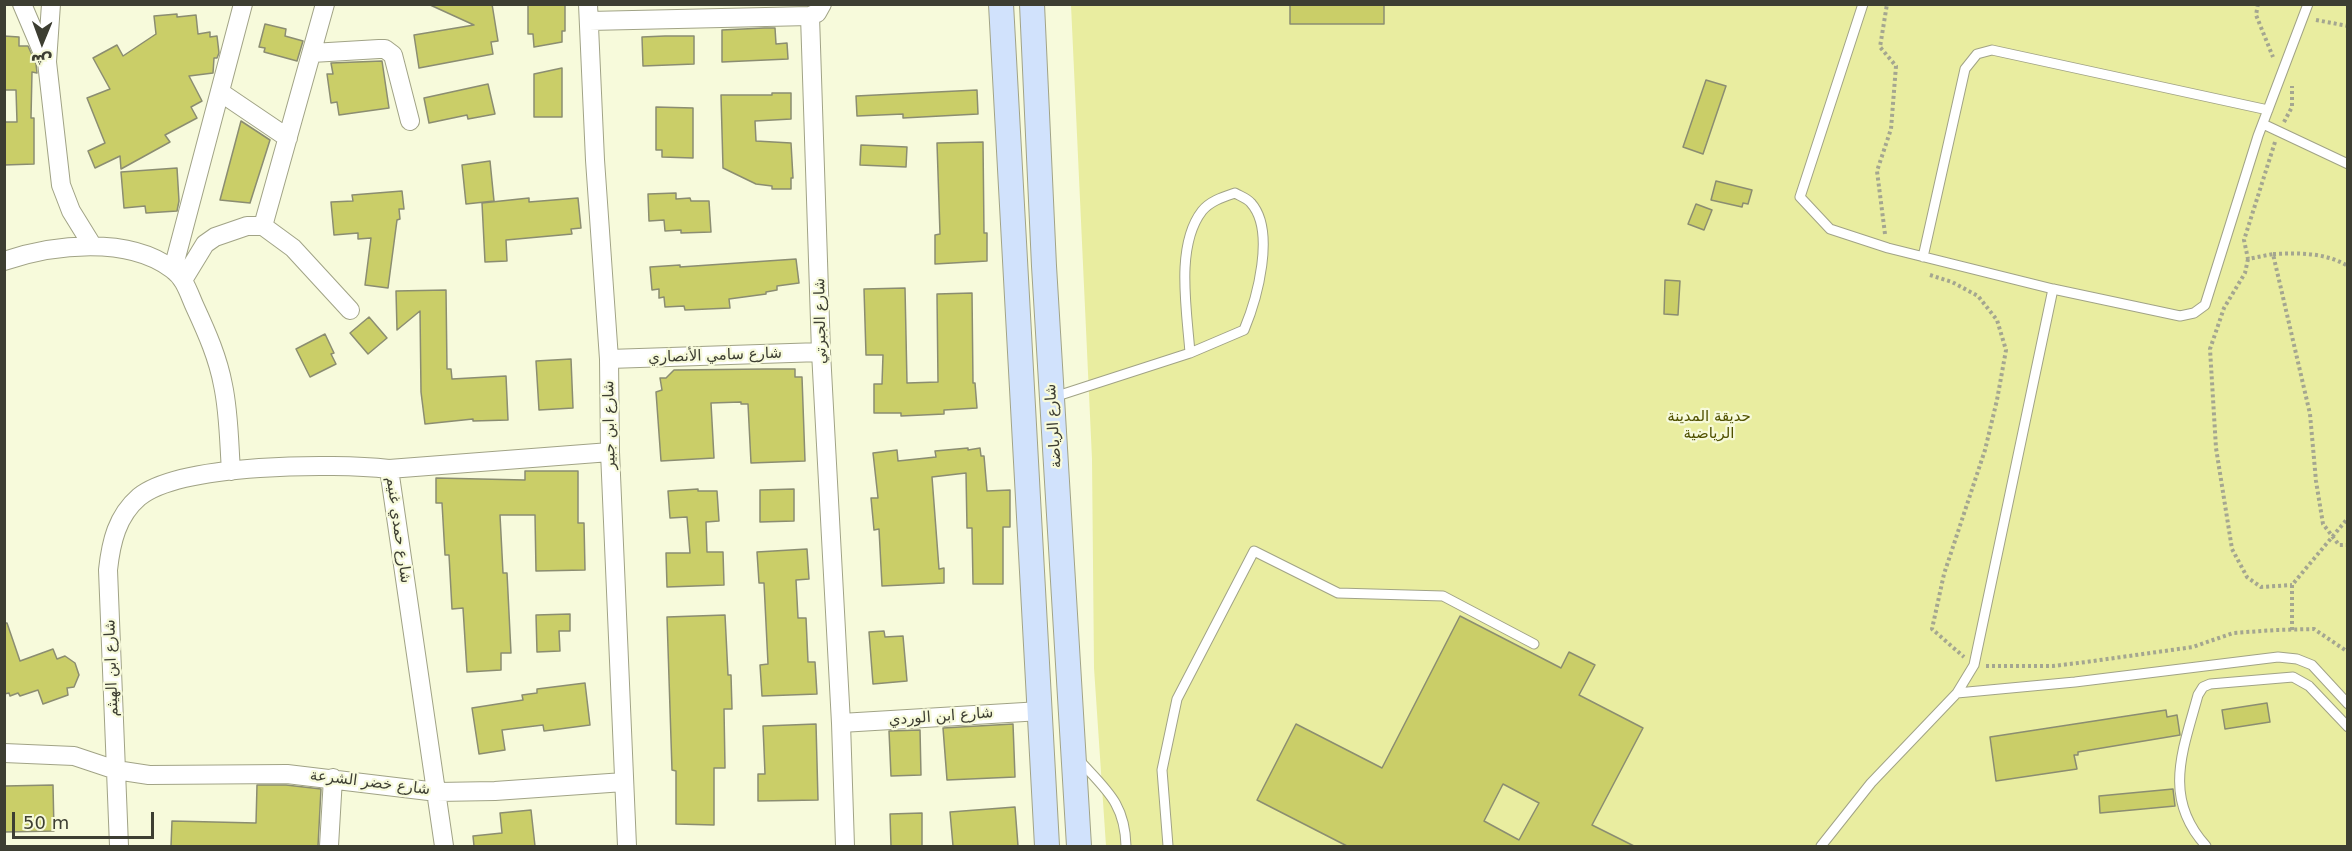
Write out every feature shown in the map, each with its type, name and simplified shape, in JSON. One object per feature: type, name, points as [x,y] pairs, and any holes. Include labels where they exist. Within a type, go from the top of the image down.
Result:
[{"type":"main road","name":"شارع الرياضة","points":[[1001,4],[1047,846]]},
{"type":"main road","name":"شارع الرياضة","points":[[1032,4],[1052,398],[1079,846]]},
{"type":"main road","points":[[1009,144],[1039,143]]},
{"type":"street","points":[[22,4],[47,62]]},
{"type":"street","points":[[51,4],[47,62],[61,185],[71,211],[92,245]]},
{"type":"street","points":[[178,274],[243,4]]},
{"type":"street","points":[[263,226],[325,4]]},
{"type":"street","name":"شارع الجبرتي","points":[[588,13],[816,10],[821,352],[841,723],[844,846]]},
{"type":"street","name":"شارع ابن جبير","points":[[588,13],[595,160],[609,359],[610,452],[627,846]]},
{"type":"street","points":[[312,53],[380,49],[390,52],[393,55],[410,121]]},
{"type":"street","points":[[220,92],[288,138]]},
{"type":"street","points":[[178,274],[205,244],[215,237],[247,226],[263,226],[293,248],[350,310]]},
{"type":"street","points":[[4,261],[52,249],[92,245],[151,257],[178,274],[211,343],[223,384],[228,416],[231,471]]},
{"type":"street","name":"شارع سامي الأنصاري","points":[[609,359],[821,352]]},
{"type":"street","points":[[389,469],[610,452]]},
{"type":"street","name":"شارع حمدي غنيم","points":[[138,498],[154,487],[177,480],[231,471],[351,464],[389,469],[444,846]]},
{"type":"street","name":"شارع ابن الهيثم","points":[[119,846],[108,570],[110,543],[120,520],[138,498]]},
{"type":"street","name":"شارع ابن الوردي","points":[[841,723],[1041,711]]},
{"type":"street","name":"شارع خضر الشرعة","points":[[4,753],[74,756],[116,770],[149,775],[287,774],[436,792],[495,791],[624,782]]},
{"type":"street","points":[[329,846],[333,778]]},
{"type":"lane","points":[[1863,4],[1800,197],[1830,229],[1888,248],[2053,290],[2180,316],[2194,313],[2205,305],[2263,124],[2308,4]]},
{"type":"lane","points":[[1923,257],[1965,69],[1977,54],[1992,50],[2268,110]]},
{"type":"lane","points":[[2263,124],[2348,164]]},
{"type":"lane","points":[[1052,398],[1190,353],[1244,330],[1252,311],[1263,254],[1258,213],[1250,201],[1235,193],[1216,200],[1203,210],[1190,232],[1186,258],[1190,353]]},
{"type":"lane","points":[[1821,846],[1871,783],[1957,693],[1974,665],[2053,290]]},
{"type":"lane","points":[[1168,846],[1162,770],[1176,699],[1254,551],[1338,593],[1443,596],[1534,644]]},
{"type":"lane","points":[[1957,693],[2075,682],[2278,657],[2297,659],[2312,665],[2348,704]]},
{"type":"lane","points":[[2206,846],[2194,832],[2185,816],[2178,781],[2180,764],[2198,695],[2203,687],[2210,684],[2293,678],[2309,686],[2348,727]]},
{"type":"lane","points":[[1075,755],[1120,808],[1126,828],[1126,846]]},
{"type":"path","points":[[1887,4],[1880,47],[1896,66],[1891,129],[1877,171],[1888,248]]},
{"type":"path","points":[[2258,4],[2256,15],[2282,74],[2293,87],[2292,107],[2267,162],[2244,240],[2248,259],[2245,273],[2224,308],[2210,349],[2216,447],[2232,549],[2247,578],[2261,586],[2292,585]]},
{"type":"path","points":[[2303,18],[2348,26]]},
{"type":"path","points":[[2248,259],[2273,254],[2306,253],[2336,259],[2348,266]]},
{"type":"path","points":[[2273,254],[2310,414],[2316,481],[2324,524],[2339,545],[2348,544]]},
{"type":"path","points":[[1924,272],[1952,282],[1978,296],[1997,320],[2006,350],[1985,450],[1944,574],[1932,629],[1974,665],[2004,667],[2064,665],[2193,647],[2233,633],[2314,629],[2348,652]]},
{"type":"path","points":[[2292,630],[2292,585],[2348,518]]},
{"type":"green space","name":"حديقة المدينة الرياضية","points":[[1071,5],[2347,5],[2347,846],[1106,846],[1094,668],[1092,459]]},
{"type":"building","points":[[428,4],[492,4],[498,41],[491,42],[493,54],[419,68],[414,35],[474,25]]},
{"type":"building","points":[[528,4],[565,4],[565,31],[562,31],[562,42],[534,47],[533,34],[528,34]]},
{"type":"building","points":[[1290,4],[1384,4],[1384,24],[1290,24]]},
{"type":"building","points":[[177,14],[177,17],[196,15],[198,34],[210,32],[210,37],[217,36],[219,53],[217,58],[214,58],[213,73],[189,76],[202,101],[191,107],[197,118],[165,135],[170,142],[121,169],[120,156],[95,168],[88,151],[105,143],[87,98],[110,89],[93,58],[117,45],[123,56],[156,34],[154,16]]},
{"type":"building","points":[[265,24],[286,29],[285,36],[303,41],[297,61],[264,52],[265,48],[259,47]]},
{"type":"building","points":[[775,28],[776,44],[787,43],[788,59],[722,62],[722,30]]},
{"type":"building","points":[[4,36],[19,37],[19,46],[28,46],[36,64],[37,73],[32,72],[31,118],[34,118],[34,164],[4,165],[4,122],[17,122],[16,90],[4,90]]},
{"type":"building","points":[[694,36],[694,64],[643,66],[642,37]]},
{"type":"building","points":[[382,61],[389,108],[339,115],[337,102],[331,103],[327,74],[333,74],[331,63]]},
{"type":"building","points":[[562,68],[562,117],[534,117],[534,74]]},
{"type":"building","points":[[1706,80],[1726,86],[1703,154],[1683,147]]},
{"type":"building","points":[[488,84],[495,114],[468,119],[467,115],[429,123],[424,98]]},
{"type":"building","points":[[977,90],[978,114],[903,118],[903,114],[857,116],[856,96]]},
{"type":"building","points":[[772,93],[791,93],[791,119],[755,121],[756,141],[791,143],[793,178],[791,178],[791,189],[772,189],[772,186],[756,184],[723,168],[721,95],[772,95]]},
{"type":"building","points":[[656,107],[693,108],[693,158],[662,157],[662,150],[656,150]]},
{"type":"building","points":[[241,121],[270,140],[250,203],[220,200]]},
{"type":"building","points":[[983,142],[984,233],[987,233],[987,261],[935,264],[935,235],[940,234],[937,143]]},
{"type":"building","points":[[861,145],[907,147],[906,167],[860,165]]},
{"type":"building","points":[[490,161],[494,201],[466,204],[462,165]]},
{"type":"building","points":[[177,168],[179,201],[177,211],[146,213],[145,206],[124,208],[121,172]]},
{"type":"building","points":[[1716,181],[1752,190],[1748,204],[1743,203],[1742,207],[1711,200]]},
{"type":"building","points":[[402,191],[404,209],[399,209],[400,219],[397,220],[388,288],[365,285],[371,238],[358,239],[358,233],[334,235],[331,202],[353,201],[352,195]]},
{"type":"building","points":[[676,193],[676,199],[690,198],[691,201],[709,201],[711,232],[665,231],[664,220],[649,221],[648,194]]},
{"type":"building","points":[[529,198],[529,202],[578,198],[581,228],[571,229],[572,234],[506,240],[507,261],[485,262],[482,203]]},
{"type":"building","points":[[1696,204],[1712,210],[1704,230],[1688,224]]},
{"type":"building","points":[[796,259],[799,283],[777,286],[777,290],[766,292],[766,294],[729,299],[730,308],[685,310],[684,306],[665,307],[664,297],[659,298],[659,289],[652,290],[650,267]]},
{"type":"building","points":[[1665,280],[1680,281],[1678,315],[1664,314]]},
{"type":"building","points":[[905,288],[907,383],[938,382],[937,294],[972,293],[973,383],[975,383],[977,408],[944,410],[944,414],[901,416],[901,413],[874,413],[874,384],[882,384],[883,355],[866,355],[864,289]]},
{"type":"building","points":[[446,290],[447,369],[451,369],[452,379],[506,376],[508,420],[473,421],[473,419],[425,424],[421,392],[420,311],[397,330],[396,291]]},
{"type":"building","points":[[369,317],[387,338],[368,354],[350,333]]},
{"type":"building","points":[[325,334],[334,353],[331,354],[336,364],[310,377],[296,349]]},
{"type":"building","points":[[571,359],[573,408],[539,410],[536,361]]},
{"type":"building","points":[[795,369],[795,377],[802,377],[805,461],[751,463],[748,404],[741,404],[741,402],[711,403],[714,458],[661,461],[656,392],[662,390],[660,378],[666,378],[674,370]]},
{"type":"building","points":[[968,448],[968,450],[980,448],[981,456],[984,456],[987,491],[1010,490],[1010,527],[1003,527],[1003,584],[973,584],[972,528],[967,528],[966,473],[932,477],[939,569],[944,568],[944,583],[882,586],[879,529],[874,530],[871,498],[878,498],[873,453],[897,450],[898,461],[936,457],[935,451]]},
{"type":"building","points":[[525,471],[578,471],[578,523],[584,523],[585,570],[536,571],[535,515],[500,515],[503,573],[507,573],[511,653],[501,653],[501,670],[467,672],[463,608],[452,609],[449,555],[445,555],[442,503],[436,503],[436,478],[525,480]]},
{"type":"building","points":[[698,489],[698,491],[717,491],[719,521],[706,522],[707,552],[723,552],[724,585],[667,587],[666,553],[690,553],[687,517],[670,518],[668,491]]},
{"type":"building","points":[[794,489],[794,521],[760,522],[760,490]]},
{"type":"building","points":[[807,549],[809,579],[796,580],[798,618],[806,618],[808,662],[815,662],[817,694],[762,696],[760,665],[768,664],[764,583],[759,583],[757,552]]},
{"type":"building","points":[[570,614],[570,631],[559,631],[560,651],[537,652],[536,615]]},
{"type":"building","points":[[725,615],[732,709],[724,709],[725,768],[714,768],[714,825],[676,824],[676,771],[672,770],[667,617]]},
{"type":"building","points":[[1460,616],[1561,668],[1569,652],[1595,665],[1579,695],[1643,728],[1592,825],[1634,846],[1347,846],[1257,800],[1296,724],[1382,768]],"holes":[[[1503,784],[1539,803],[1519,840],[1484,821]]]},
{"type":"building","points":[[4,623],[7,623],[20,661],[53,649],[57,659],[65,656],[75,663],[79,675],[74,687],[67,688],[68,695],[43,704],[38,690],[20,696],[18,693],[10,696],[9,693],[4,694]]},
{"type":"building","points":[[884,631],[885,637],[903,636],[907,681],[873,684],[869,632]]},
{"type":"building","points":[[585,683],[590,725],[544,731],[543,725],[502,730],[505,750],[479,754],[472,708],[523,700],[522,695],[537,693],[537,689]]},
{"type":"building","points":[[2267,703],[2270,722],[2225,729],[2222,710]]},
{"type":"building","points":[[2166,710],[2167,717],[2177,715],[2180,735],[2078,752],[2078,755],[2074,755],[2077,769],[1996,781],[1990,737]]},
{"type":"building","points":[[816,724],[818,800],[758,801],[758,774],[765,774],[763,726]]},
{"type":"building","points":[[1013,724],[1015,777],[947,780],[943,728]]},
{"type":"building","points":[[920,730],[921,775],[891,776],[889,731]]},
{"type":"building","points":[[53,785],[54,831],[5,832],[5,786]]},
{"type":"building","points":[[257,785],[286,785],[321,789],[318,846],[171,846],[172,821],[256,823]]},
{"type":"building","points":[[2173,789],[2175,806],[2100,813],[2099,796]]},
{"type":"building","points":[[1015,807],[1018,846],[953,846],[950,812]]},
{"type":"building","points":[[531,810],[535,846],[474,846],[473,836],[502,833],[500,813]]},
{"type":"building","points":[[922,813],[922,846],[891,846],[890,814]]}]
